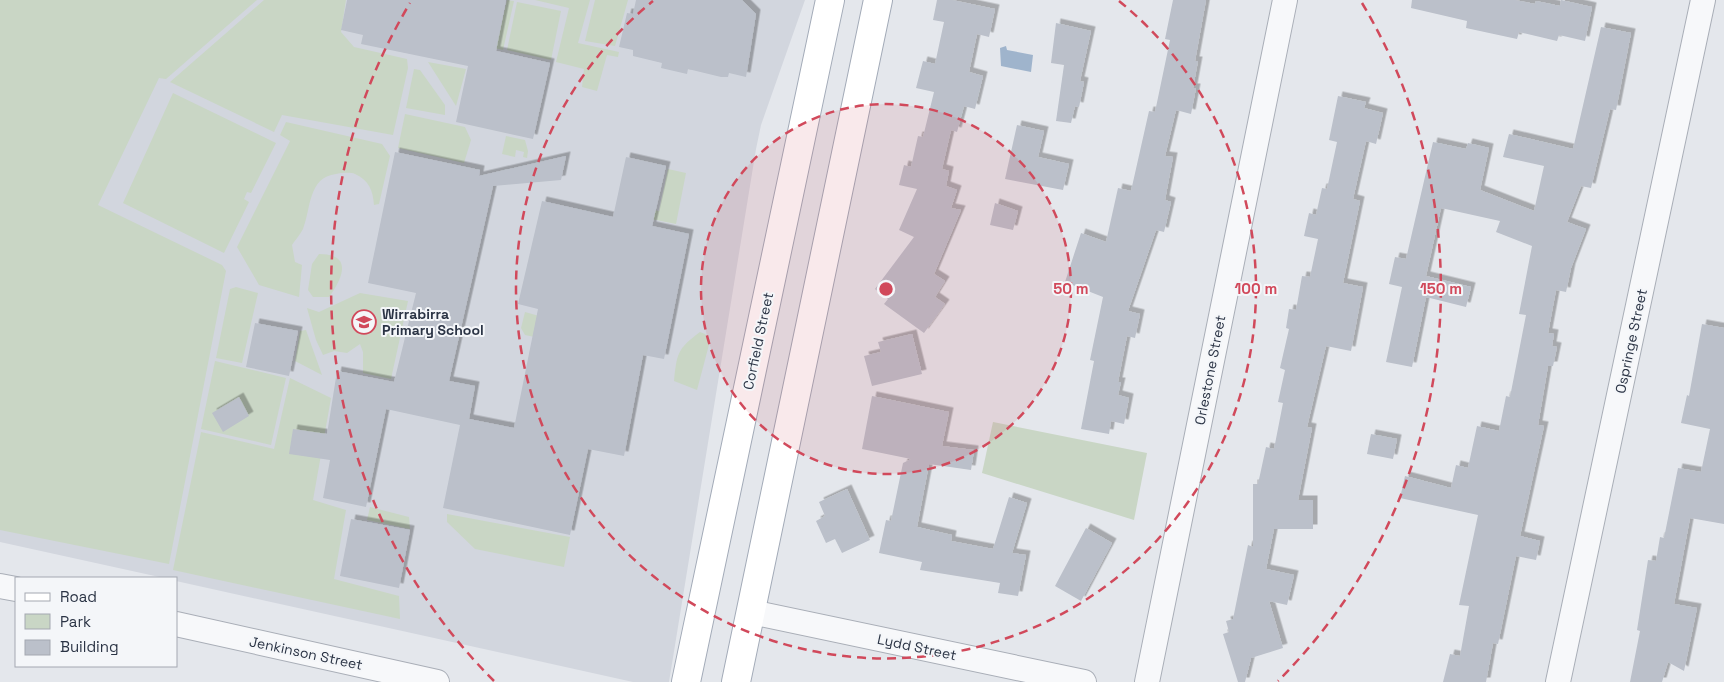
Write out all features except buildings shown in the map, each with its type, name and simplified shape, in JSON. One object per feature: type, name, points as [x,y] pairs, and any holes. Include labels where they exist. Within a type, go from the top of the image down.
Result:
[{"type":"main road","name":"Corfield Street","points":[[686,682],[830,0]]},
{"type":"main road","points":[[736,682],[878,0]]},
{"type":"street","name":"Orlestone Street","points":[[1147,682],[1284,0]]},
{"type":"street","name":"Ospringe Street","points":[[1558,682],[1703,0]]},
{"type":"street","points":[[0,586],[15,589]]},
{"type":"street","name":"Lydd Street","points":[[750,612],[1084,682]]},
{"type":"street","name":"Jenkinson Street","points":[[178,624],[437,682]]},
{"type":"shaded area","name":"Wirrabirra Primary School","points":[[0,0],[805,0],[761,125],[756,149],[669,682],[633,682],[178,581],[178,577],[159,577],[0,542]]},
{"type":"green space","points":[[0,0],[257,0],[166,79],[159,78],[98,205],[222,265],[226,271],[169,564],[0,530]]},
{"type":"green space","points":[[264,0],[346,0],[341,32],[354,47],[407,59],[408,68],[393,135],[282,115],[274,132],[170,82]]},
{"type":"green space","points":[[507,0],[514,1],[503,50],[473,43],[475,30],[499,35]]},
{"type":"green space","points":[[535,0],[590,0],[578,43],[619,52],[618,57],[607,55],[597,91],[582,87],[584,69],[556,62],[569,8]]},
{"type":"green space","points":[[595,0],[628,0],[615,46],[585,41]]},
{"type":"green space","points":[[517,2],[561,11],[551,60],[507,50]]},
{"type":"green space","points":[[428,62],[466,69],[456,106]]},
{"type":"green space","points":[[414,69],[420,70],[445,105],[445,115],[406,108]]},
{"type":"green space","points":[[173,93],[276,143],[251,193],[247,192],[244,199],[249,202],[224,253],[123,203]]},
{"type":"green space","points":[[405,114],[465,127],[471,140],[464,163],[398,148]]},
{"type":"green space","points":[[286,122],[382,144],[390,156],[379,204],[374,205],[373,195],[364,179],[353,173],[327,176],[315,187],[303,229],[292,245],[295,262],[302,265],[299,297],[259,285],[237,247],[290,141],[280,135]]},
{"type":"green space","points":[[506,136],[525,140],[528,151],[527,158],[523,157],[524,152],[516,150],[515,157],[502,154]]},
{"type":"green space","points":[[668,169],[686,173],[676,224],[641,217],[643,208],[659,211]]},
{"type":"green space","points":[[319,254],[330,255],[337,258],[341,263],[341,275],[329,297],[313,297],[308,290],[312,264]]},
{"type":"green space","points":[[236,287],[258,293],[242,363],[216,358],[230,289]]},
{"type":"green space","points":[[360,293],[408,301],[391,379],[363,373],[363,352],[360,344],[347,353],[334,351],[323,355],[316,340],[307,308],[319,312]]},
{"type":"green space","points":[[525,312],[539,316],[568,344],[525,335],[521,328]]},
{"type":"green space","points":[[306,330],[322,375],[295,361],[300,331]]},
{"type":"green space","points":[[700,332],[705,334],[710,341],[697,390],[674,381],[677,358],[682,348]]},
{"type":"green space","points":[[215,361],[286,378],[271,445],[201,429]]},
{"type":"green space","points":[[290,378],[331,398],[313,500],[346,510],[334,579],[399,596],[400,619],[173,570],[201,432],[274,449]]},
{"type":"green space","points":[[993,422],[1147,453],[1134,520],[982,473]]},
{"type":"green space","points":[[370,507],[409,517],[410,529],[367,520]]},
{"type":"green space","points":[[447,514],[570,537],[564,567],[475,549],[447,522]]},
{"type":"water","points":[[1006,46],[1007,50],[1033,55],[1031,72],[1001,66],[1000,48]]},
{"type":"place","name":"Wirrabirra Primary School","points":[[364,322]]}]
